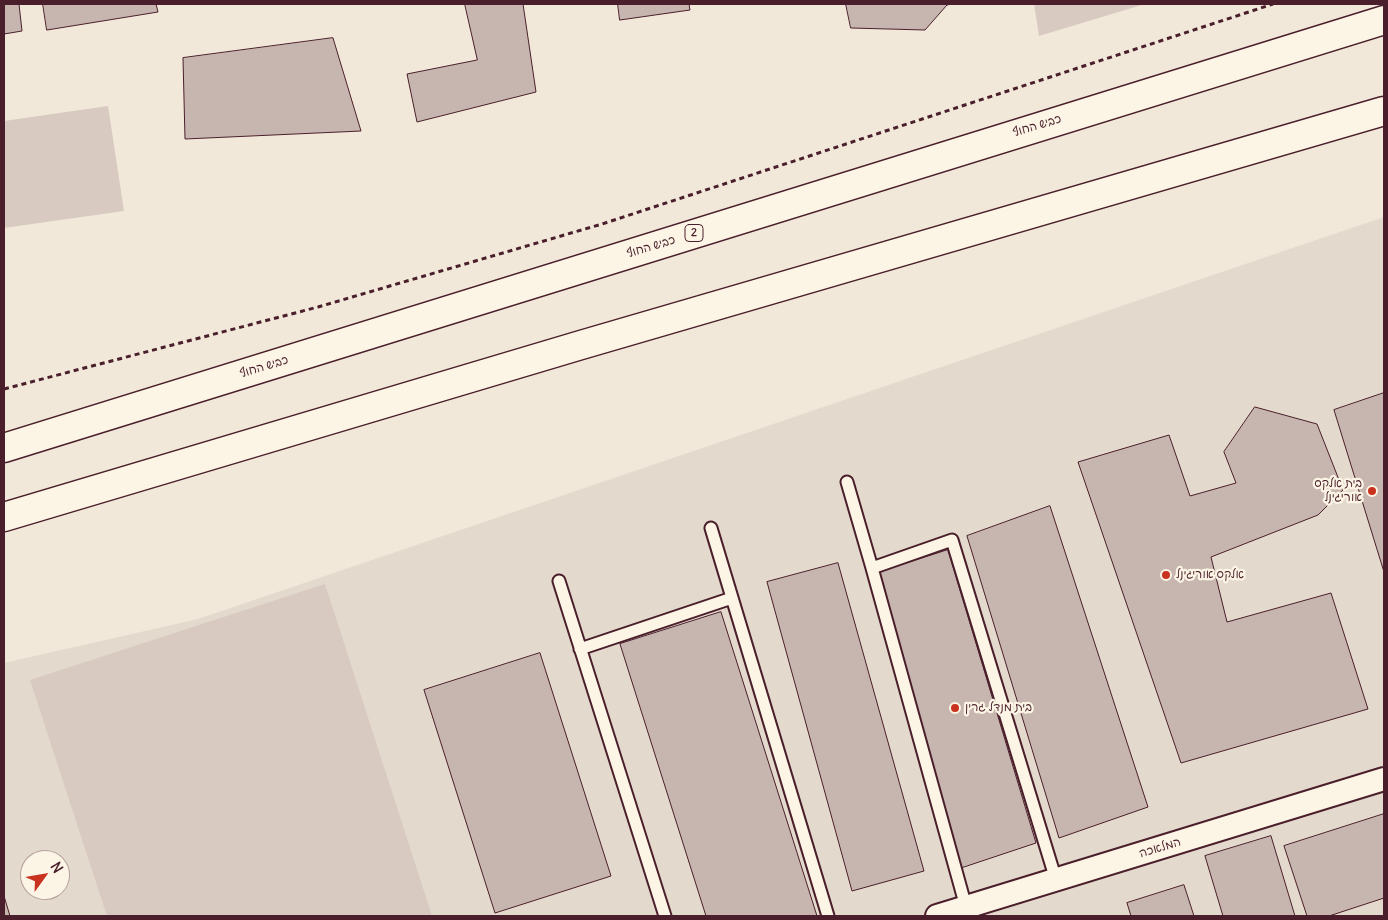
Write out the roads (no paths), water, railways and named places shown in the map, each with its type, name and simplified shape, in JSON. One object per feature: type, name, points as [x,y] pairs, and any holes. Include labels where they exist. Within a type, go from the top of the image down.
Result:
[{"type":"highway","name":"כביש החוף","points":[[4,448],[1384,20]]},
{"type":"highway","points":[[4,516],[581,345],[1384,111]]},
{"type":"street","name":"המלאכה","points":[[937,916],[1384,779]]},
{"type":"lane","points":[[847,482],[966,907]]},
{"type":"lane","points":[[710,528],[828,916]]},
{"type":"lane","points":[[872,568],[952,540],[1056,880]]},
{"type":"lane","points":[[559,581],[665,916]]},
{"type":"lane","points":[[580,649],[732,598]]},
{"type":"place","name":"בית אלקס אוריגינל","points":[[1372,491]]},
{"type":"place","name":"אלקס אוריגינל","points":[[1166,575]]},
{"type":"place","name":"בית מנדל גרין","points":[[955,708]]}]
